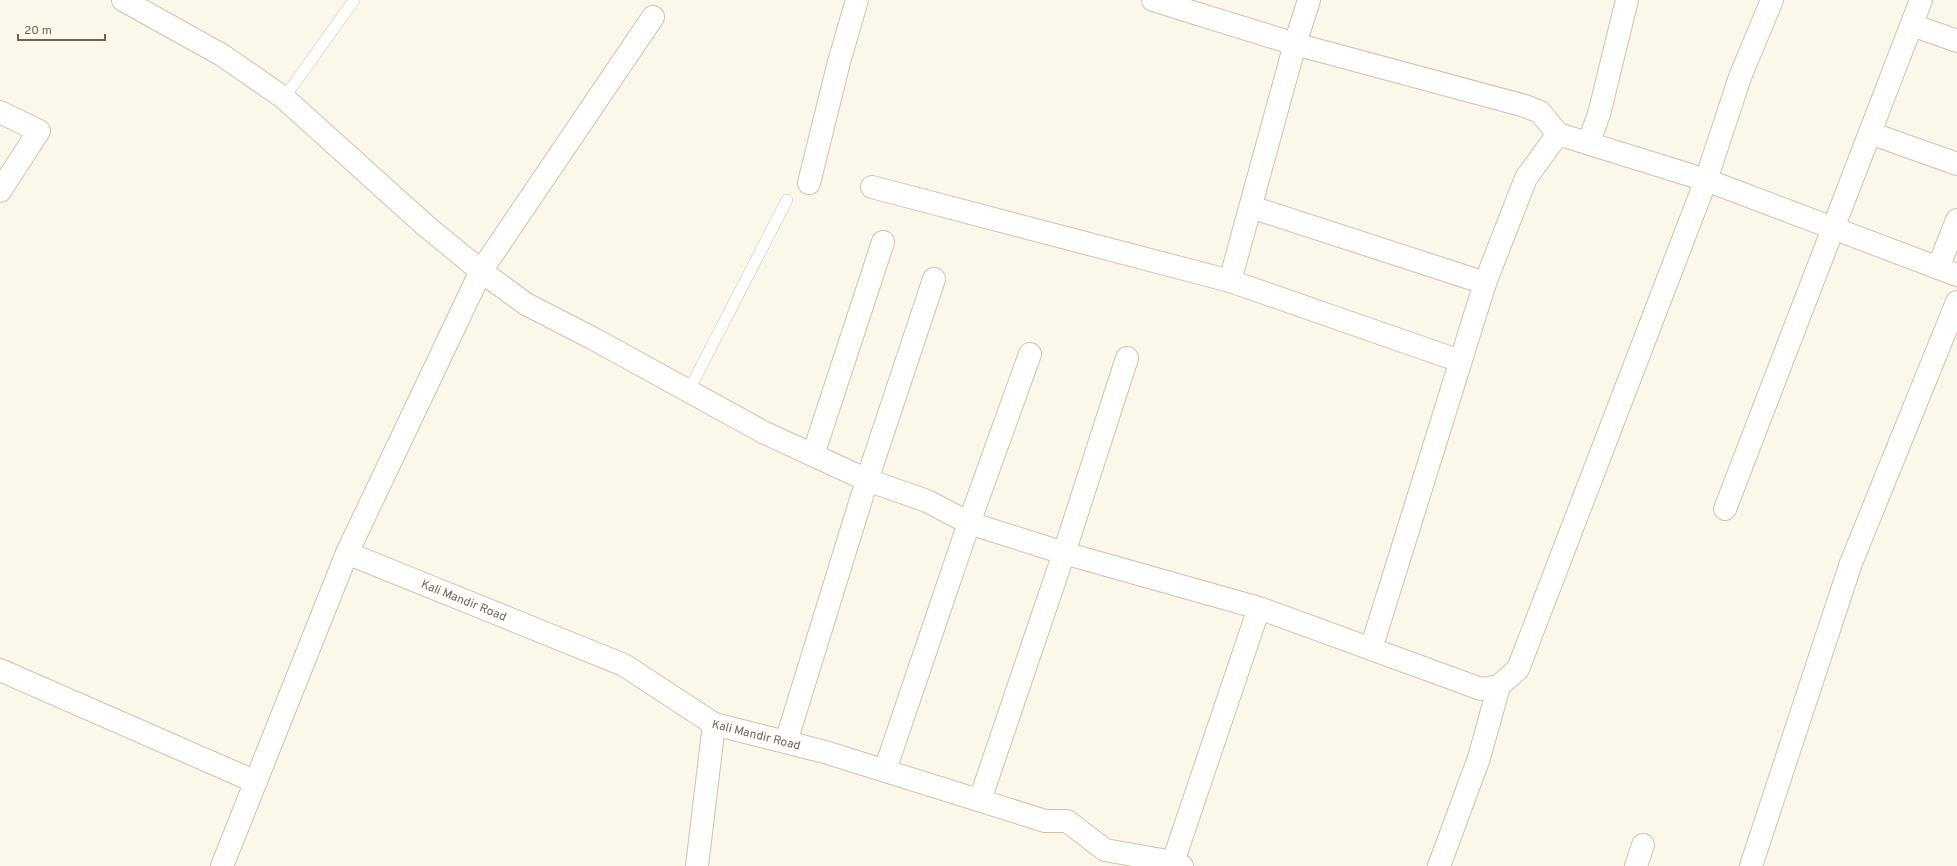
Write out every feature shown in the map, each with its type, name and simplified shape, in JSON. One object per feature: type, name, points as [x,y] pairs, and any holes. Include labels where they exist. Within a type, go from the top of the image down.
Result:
[{"type":"street","points":[[123,0],[222,55],[284,98],[426,226],[481,272],[526,304],[594,339],[765,433],[867,480],[927,501],[969,523],[1064,553],[1259,608],[1481,689],[1499,686],[1518,669],[1706,180],[1740,77],[1772,0]]},
{"type":"street","points":[[809,184],[839,62],[857,0]]},
{"type":"street","points":[[1153,0],[1295,44],[1525,106],[1540,112],[1558,134],[1589,142],[1706,180],[1832,229],[1948,271],[1957,220]]},
{"type":"street","points":[[1230,280],[1295,44],[1309,0]]},
{"type":"street","points":[[1589,142],[1599,114],[1627,0]]},
{"type":"street","points":[[1725,509],[1921,0]]},
{"type":"street","points":[[222,866],[347,553],[481,272],[653,17]]},
{"type":"street","points":[[1912,25],[1957,41]]},
{"type":"street","points":[[0,112],[39,131],[0,191]]},
{"type":"street","points":[[1870,132],[1957,164]]},
{"type":"street","points":[[1371,649],[1485,283],[1526,178],[1558,134]]},
{"type":"street","points":[[872,187],[1230,280],[1460,361]]},
{"type":"street","points":[[1251,207],[1485,283]]},
{"type":"street","points":[[813,455],[883,242]]},
{"type":"street","points":[[786,742],[867,480],[934,279]]},
{"type":"street","points":[[1751,866],[1851,563],[1957,302]]},
{"type":"street","points":[[885,770],[969,523],[1030,354]]},
{"type":"street","points":[[980,800],[1064,553],[1126,358]]},
{"type":"street","name":"Kali Mandir Road","points":[[347,553],[624,665],[714,724],[825,752],[1045,821],[1067,821],[1103,858],[1177,864]]},
{"type":"street","points":[[1177,864],[1259,608]]},
{"type":"street","points":[[0,670],[256,782]]},
{"type":"street","points":[[1439,866],[1479,758],[1499,686]]},
{"type":"street","points":[[696,866],[714,724]]},
{"type":"street","points":[[1636,866],[1643,845]]},
{"type":"lane","points":[[284,98],[354,0]]},
{"type":"lane","points":[[688,392],[787,200]]}]
